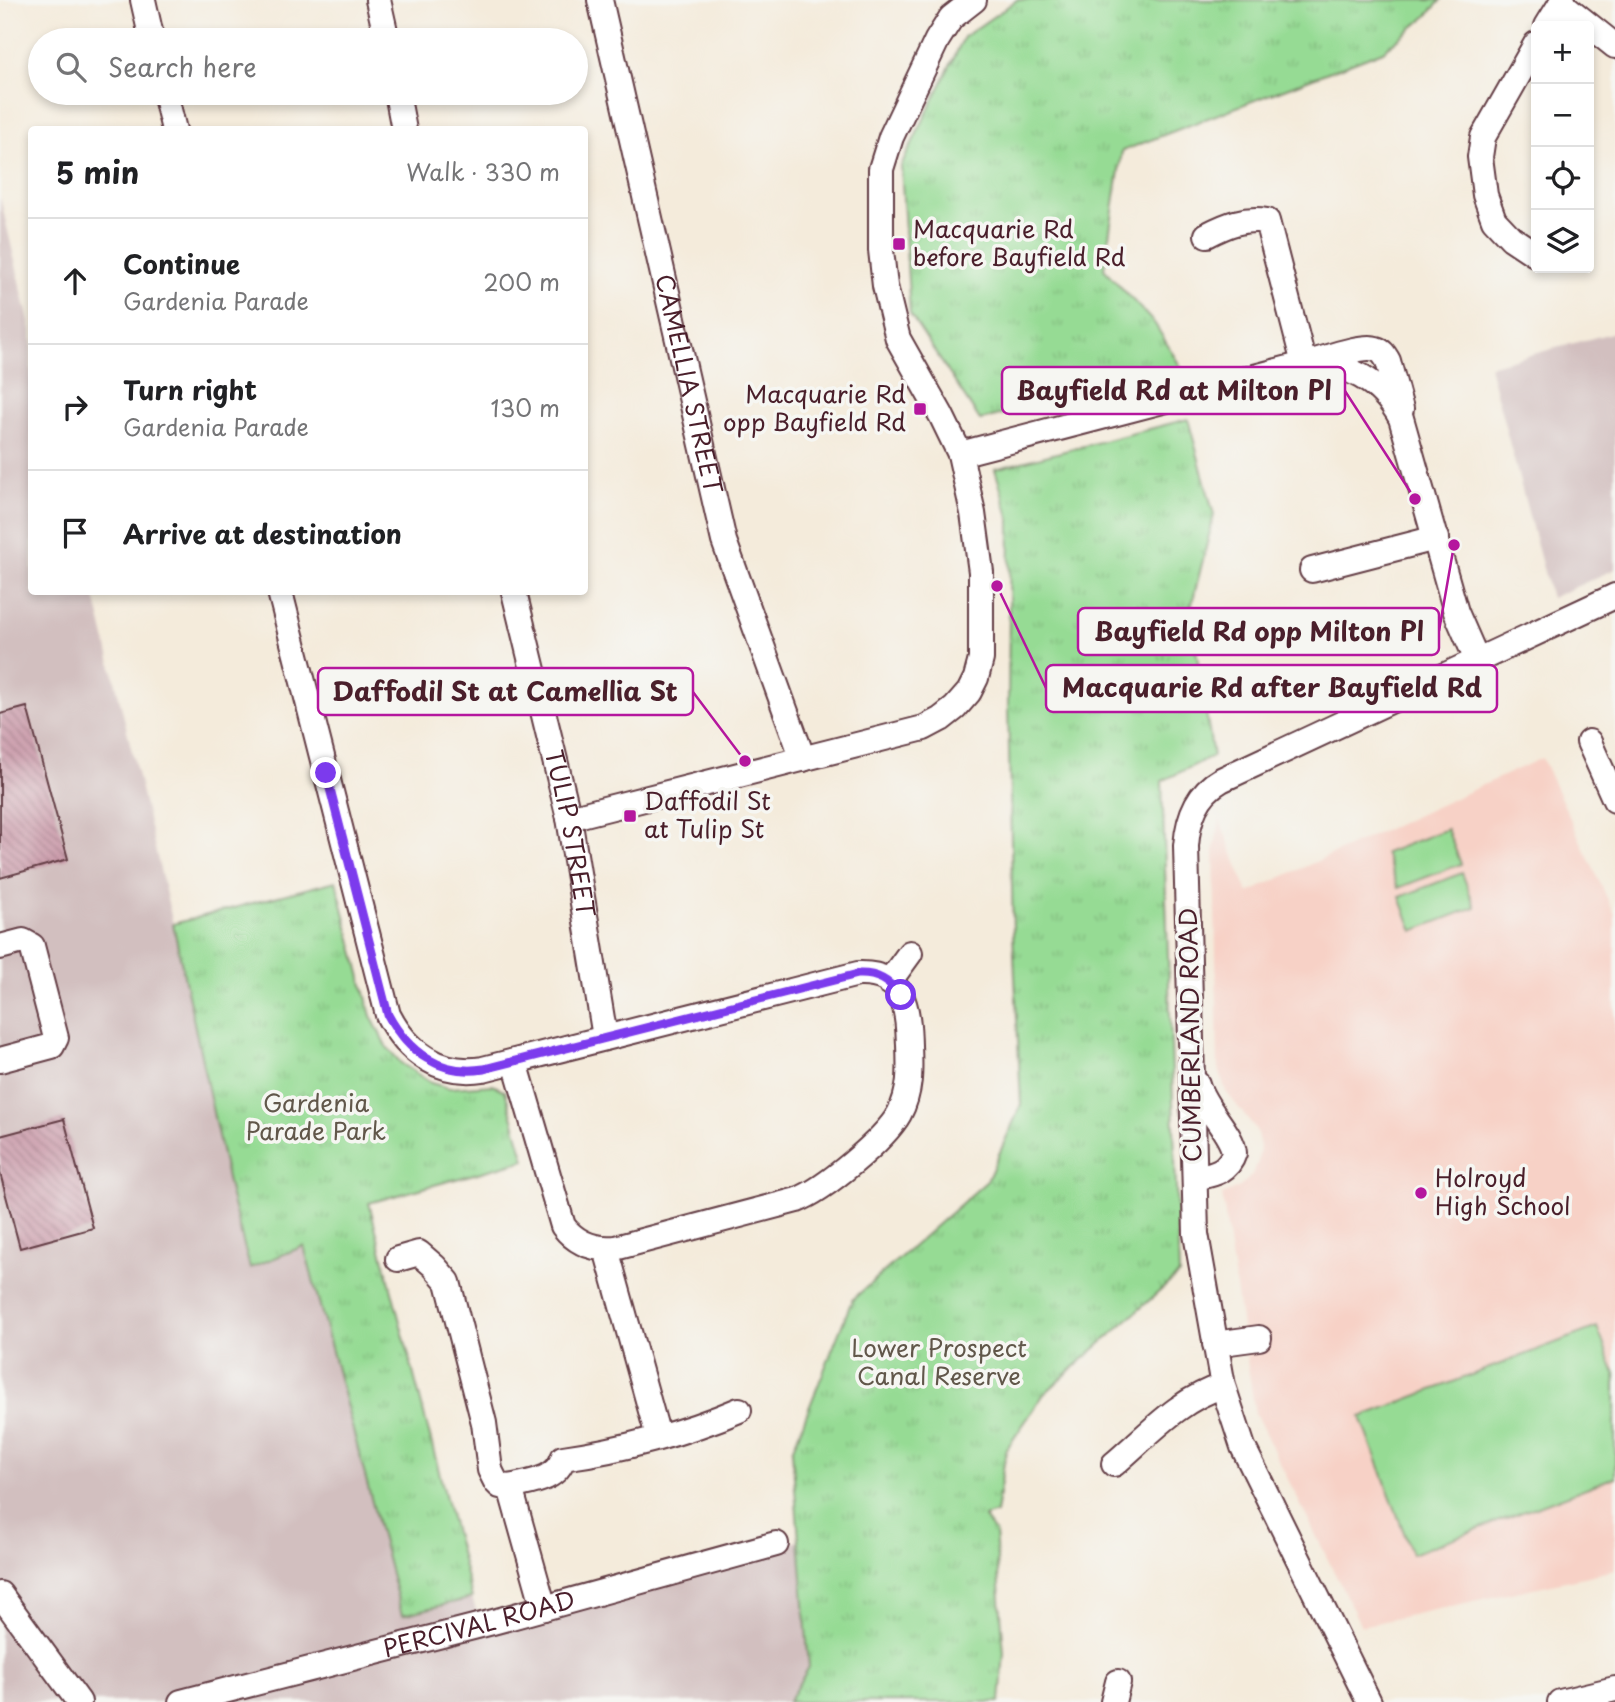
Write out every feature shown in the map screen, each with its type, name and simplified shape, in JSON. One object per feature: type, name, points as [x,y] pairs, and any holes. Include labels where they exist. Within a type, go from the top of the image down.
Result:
[{"type":"street","points":[[143,0],[149,28]]},
{"type":"street","points":[[379,0],[385,28]]},
{"type":"street","name":"CAMELLIA STREET","points":[[600,0],[724,541],[803,759]]},
{"type":"street","points":[[569,818],[933,724],[955,708],[969,692],[976,678],[981,659],[980,559],[973,513],[960,454],[898,339],[885,286],[881,239],[881,169],[891,137],[936,40],[951,18],[974,0]]},
{"type":"street","points":[[1550,21],[1562,1],[1615,46]]},
{"type":"street","points":[[1531,53],[1483,137],[1480,157],[1485,195],[1494,220],[1511,238],[1531,251]]},
{"type":"street","points":[[168,105],[173,126]]},
{"type":"street","points":[[399,105],[403,126]]},
{"type":"street","points":[[1207,235],[1249,219],[1267,221],[1304,364]]},
{"type":"street","points":[[960,454],[1304,364],[1331,365],[1349,370],[1366,379],[1394,406],[1406,431],[1456,612],[1477,660]]},
{"type":"street","points":[[1312,570],[1436,538]]},
{"type":"street","points":[[281,595],[388,1015],[411,1048],[429,1061],[452,1070],[473,1071],[858,974],[876,975],[889,982],[901,995],[908,1012],[910,1071],[908,1092],[901,1109],[882,1136],[810,1196],[606,1249],[576,1240],[559,1219],[515,1062]]},
{"type":"street","name":"TULIP STREET","points":[[515,595],[569,818],[605,1037]]},
{"type":"street","name":"CUMBERLAND ROAD","points":[[1369,1702],[1243,1447],[1223,1385],[1196,1234],[1186,846],[1189,824],[1202,796],[1214,783],[1615,596]]},
{"type":"street","points":[[1589,742],[1615,800]]},
{"type":"street","points":[[0,947],[23,941],[33,946],[56,1038],[52,1046],[0,1060]]},
{"type":"street","points":[[889,982],[910,953]]},
{"type":"street","points":[[1192,1070],[1200,1097],[1230,1137],[1234,1153],[1226,1168],[1217,1174],[1195,1178]]},
{"type":"street","points":[[606,1249],[658,1436]]},
{"type":"street","points":[[398,1259],[419,1253],[435,1266],[447,1282],[484,1423],[490,1470],[500,1486],[510,1487],[554,1474],[563,1458],[593,1454],[716,1420],[739,1410]]},
{"type":"street","points":[[1215,1344],[1259,1338]]},
{"type":"street","points":[[1114,1464],[1187,1401],[1223,1385]]},
{"type":"street","points":[[510,1487],[544,1608]]},
{"type":"street","name":"PERCIVAL ROAD","points":[[181,1702],[544,1608],[776,1544]]},
{"type":"street","points":[[0,1594],[79,1702]]},
{"type":"street","points":[[1560,1702],[1615,1689]]},
{"type":"shaded area","points":[[0,197],[28,317],[28,595],[95,595],[173,924],[231,1197],[250,1268],[304,1245],[402,1615],[472,1598],[480,1622],[799,1541],[809,1667],[788,1702],[0,1702]]},
{"type":"shaded area","points":[[1615,332],[1615,569],[1551,598],[1489,366]]},
{"type":"shaded area","name":"Holroyd High School","points":[[1542,758],[1615,915],[1615,1570],[1361,1626],[1255,1413],[1222,1195],[1240,1187],[1251,1176],[1258,1163],[1260,1147],[1256,1129],[1226,1092],[1218,1066],[1214,849],[1220,820],[1248,893]]},
{"type":"green space","points":[[1017,0],[1441,0],[1427,16],[1383,51],[1122,151],[1104,269],[1155,324],[1182,369],[980,420],[910,314],[901,166],[964,37]]},
{"type":"green space","name":"Lower Prospect Canal Reserve","points":[[1188,419],[1214,515],[1190,612],[1213,756],[1162,781],[1179,1274],[1044,1394],[1006,1450],[996,1513],[984,1517],[995,1532],[1004,1653],[1000,1702],[788,1702],[809,1667],[792,1451],[852,1300],[987,1181],[1021,1105],[1013,933],[1008,705],[1010,520],[995,469]]},
{"type":"green space","points":[[1447,829],[1461,864],[1398,888],[1385,853]]},
{"type":"green space","points":[[1462,873],[1475,907],[1413,931],[1400,897]]},
{"type":"green space","name":"Gardenia Parade Park","points":[[336,881],[371,1016],[386,1046],[401,1063],[431,1083],[449,1088],[493,1085],[505,1091],[525,1160],[369,1203],[472,1598],[402,1615],[304,1246],[250,1268],[231,1197],[173,924]]},
{"type":"green space","points":[[1597,1327],[1615,1374],[1615,1477],[1412,1554],[1361,1417]]},
{"type":"building","points":[[27,707],[68,859],[0,878],[0,714]]},
{"type":"building","points":[[64,1119],[93,1228],[20,1248],[0,1173],[0,1136]]},
{"type":"place","name":"Macquarie Rd before Bayfield Rd","points":[[899,244]]},
{"type":"place","name":"Macquarie Rd opp Bayfield Rd","points":[[920,409]]},
{"type":"place","name":"Bayfield Rd at Milton Pl","points":[[1415,499]]},
{"type":"place","name":"Bayfield Rd opp Milton Pl","points":[[1454,545]]},
{"type":"place","name":"Macquarie Rd after Bayfield Rd","points":[[997,586]]},
{"type":"place","name":"Daffodil St at Camellia St","points":[[745,761]]},
{"type":"place","name":"Daffodil St at Tulip St","points":[[630,816]]},
{"type":"place","name":"Holroyd High School","points":[[1421,1193]]},
{"type":"route","points":[[326,773],[388,1015],[411,1048],[440,1066],[462,1071],[484,1069],[858,974],[867,973],[883,978],[901,995]]}]
